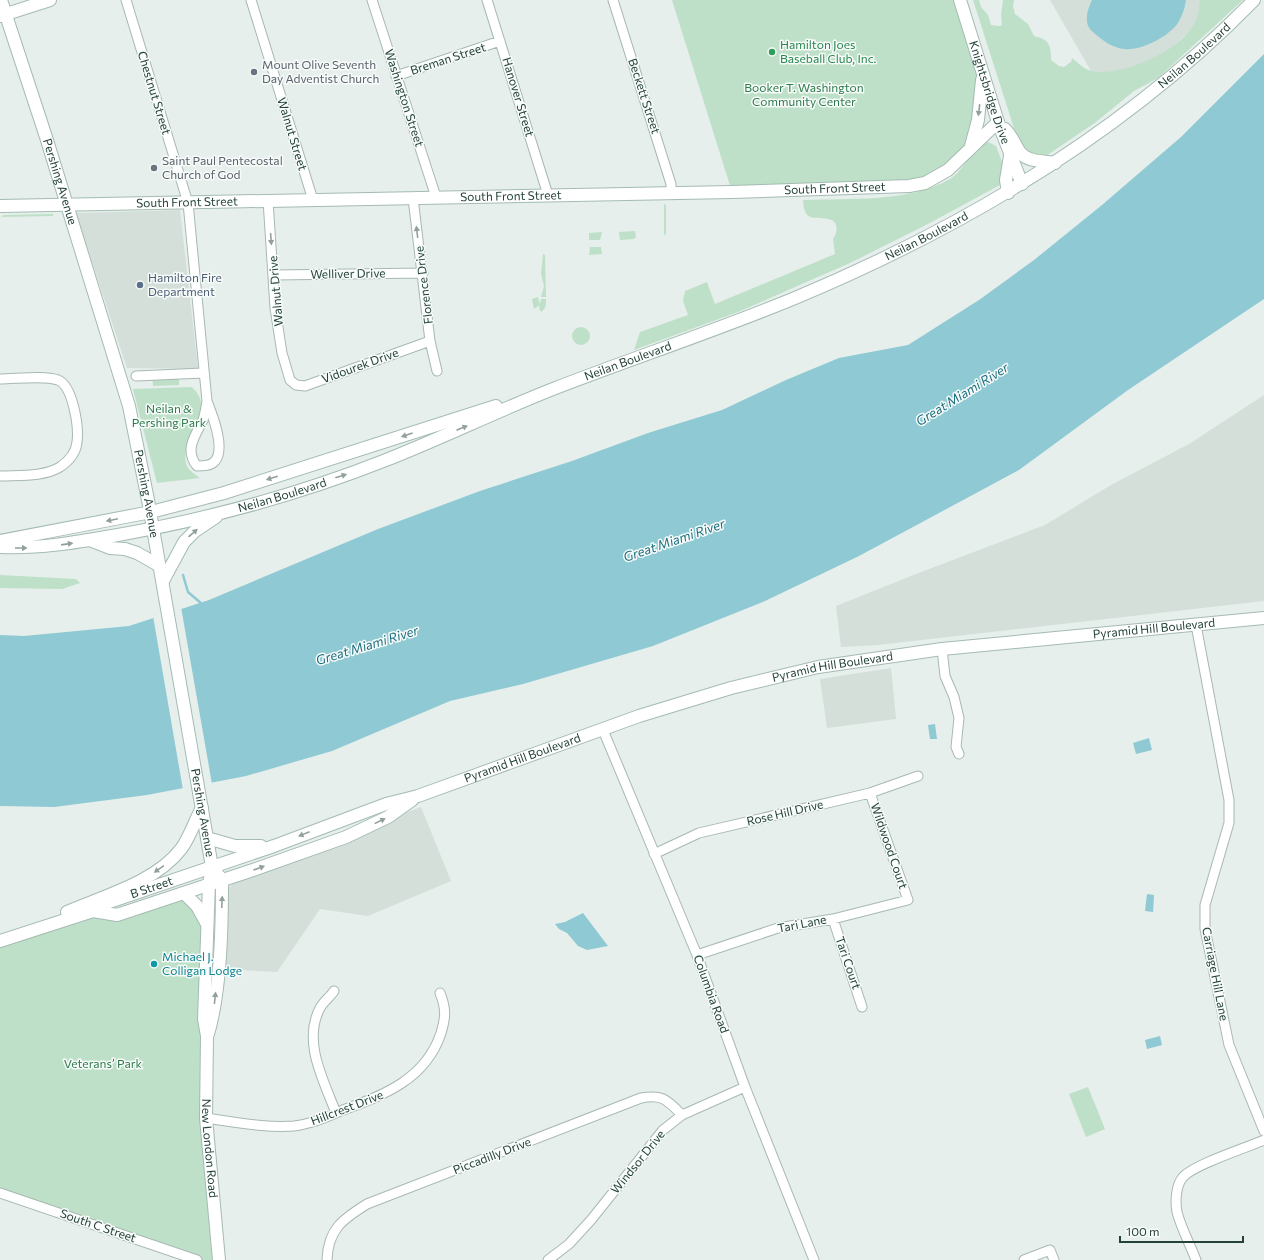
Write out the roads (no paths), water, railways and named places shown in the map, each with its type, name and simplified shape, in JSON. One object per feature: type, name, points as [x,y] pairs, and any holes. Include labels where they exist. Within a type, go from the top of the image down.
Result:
[{"type":"street","name":"Pershing Avenue","points":[[1,0],[3,16],[67,206],[129,406],[154,529],[212,867],[222,880]]},
{"type":"street","points":[[3,16],[50,0]]},
{"type":"street","name":"Chestnut Street","points":[[126,0],[188,203],[203,373],[207,401],[217,432],[219,455],[215,462],[210,465],[197,466],[192,459],[191,449],[204,418],[207,401]]},
{"type":"street","name":"Walnut Street","points":[[251,0],[313,200]]},
{"type":"street","name":"Washington Street","points":[[372,0],[436,197]]},
{"type":"street","name":"Hanover Street","points":[[487,0],[548,195]]},
{"type":"street","name":"Beckett Street","points":[[613,0],[654,124],[671,184],[671,193]]},
{"type":"street","name":"Knightsbridge Drive","points":[[960,0],[998,122],[1022,184]]},
{"type":"street","name":"Neilan Boulevard","points":[[0,547],[35,547],[92,541],[154,529],[224,512],[304,488],[385,461],[551,390],[797,297],[918,241],[1008,193],[1096,136],[1144,99],[1227,28],[1254,0]]},
{"type":"street","name":"Breman Street","points":[[396,76],[500,41]]},
{"type":"street","points":[[971,146],[978,120],[983,73]]},
{"type":"street","points":[[998,122],[1011,135],[1020,153],[1037,161],[1055,162]]},
{"type":"street","name":"South Front Street","points":[[0,206],[67,206],[268,200],[671,193],[909,186],[924,183],[938,177],[948,170],[971,146],[998,122]]},
{"type":"street","points":[[1008,193],[1006,180],[1010,155]]},
{"type":"street","name":"Florence Drive","points":[[413,198],[430,340],[437,371]]},
{"type":"street","name":"Walnut Drive","points":[[268,200],[275,308],[282,352],[290,380]]},
{"type":"street","name":"Welliver Drive","points":[[274,275],[422,273]]},
{"type":"street","name":"Vidourek Drive","points":[[290,380],[296,385],[305,386],[430,340]]},
{"type":"street","points":[[136,376],[203,373]]},
{"type":"street","points":[[0,379],[52,378],[60,381],[70,392],[77,432],[77,443],[73,453],[67,462],[59,467],[45,473],[0,476]]},
{"type":"street","name":"Neilan Boulevard","points":[[0,541],[150,512],[224,493],[347,455],[442,423],[551,390]]},
{"type":"street","points":[[163,581],[180,548],[189,537],[224,512]]},
{"type":"street","points":[[92,541],[110,548],[125,549],[137,553],[160,566]]},
{"type":"street","name":"Pyramid Hill Boulevard","points":[[212,867],[274,846],[386,804],[418,796],[684,702],[774,677],[818,667],[942,649],[1264,618]]},
{"type":"street","name":"Carriage Hill Lane","points":[[1196,625],[1229,800],[1229,823],[1205,905],[1205,929],[1228,1045],[1264,1131]]},
{"type":"street","points":[[942,649],[945,676],[954,697],[959,718],[956,747],[959,754]]},
{"type":"street","name":"Columbia Road","points":[[603,730],[697,955],[744,1087],[814,1260]]},
{"type":"street","name":"Rose Hill Drive","points":[[654,854],[698,833],[870,793],[918,776]]},
{"type":"street","name":"Wildwood Court","points":[[870,793],[908,900]]},
{"type":"street","name":"Pyramid Hill Boulevard","points":[[209,884],[346,837],[388,816],[418,796]]},
{"type":"street","points":[[49,924],[63,914],[149,876],[164,866],[176,855],[186,841],[202,808]]},
{"type":"street","points":[[207,838],[235,846],[274,846]]},
{"type":"street","name":"New London Road","points":[[212,867],[209,884],[204,1019],[207,1036],[206,1118],[219,1260]]},
{"type":"street","name":"B Street","points":[[0,941],[93,911],[106,904],[212,867]]},
{"type":"street","name":"New London Road","points":[[207,1036],[213,1018],[220,953],[222,880]]},
{"type":"street","name":"B Street","points":[[93,911],[117,915],[209,884]]},
{"type":"street","points":[[184,893],[197,906],[208,927]]},
{"type":"street","name":"Tari Lane","points":[[697,955],[778,928],[832,919],[908,900]]},
{"type":"street","name":"Tari Court","points":[[832,919],[862,1007]]},
{"type":"street","points":[[334,991],[320,1008],[313,1028],[313,1044],[336,1113]]},
{"type":"street","name":"Hillcrest Drive","points":[[206,1118],[274,1126],[293,1126],[310,1123],[383,1095],[410,1077],[429,1060],[438,1041],[444,1023],[445,1006],[440,992]]},
{"type":"street","name":"Windsor Drive","points":[[548,1260],[569,1244],[591,1220],[663,1130],[682,1115],[744,1087]]},
{"type":"street","name":"Piccadilly Drive","points":[[327,1260],[330,1241],[336,1228],[349,1215],[367,1204],[641,1098],[655,1096],[665,1099],[682,1115]]},
{"type":"street","points":[[1196,1260],[1177,1212],[1176,1201],[1178,1189],[1183,1177],[1193,1169],[1264,1140]]},
{"type":"street","name":"South C Street","points":[[0,1193],[197,1260]]},
{"type":"street","points":[[1024,1260],[1050,1250],[1054,1260]]},
{"type":"water","points":[[1092,0],[1186,0],[1181,18],[1174,28],[1168,33],[1154,42],[1138,48],[1124,49],[1111,45],[1089,28],[1087,24],[1087,15]]},
{"type":"water","name":"Great Miami River","points":[[1264,54],[1264,299],[1128,390],[1019,470],[859,556],[765,601],[653,646],[523,684],[450,701],[332,751],[246,776],[147,795],[54,807],[0,806],[0,635],[24,636],[129,626],[209,600],[378,529],[480,491],[572,461],[648,433],[722,410],[786,380],[839,358],[908,345],[979,300],[1034,260],[1102,205],[1181,137]]},
{"type":"water","points":[[935,724],[937,739],[930,739],[928,725]]},
{"type":"water","points":[[1149,738],[1152,750],[1136,754],[1133,743]]},
{"type":"water","points":[[1147,894],[1154,895],[1153,912],[1145,911]]},
{"type":"water","points":[[583,913],[608,946],[587,950],[578,946],[567,933],[559,929],[555,924],[565,922]]},
{"type":"water","points":[[1160,1036],[1162,1045],[1147,1049],[1145,1040]]},
{"type":"waterway","points":[[183,575],[188,592],[202,604]]},
{"type":"place","name":"Hamilton Joes Baseball Club, Inc.","points":[[772,52]]},
{"type":"place","name":"Mount Olive Seventh Day Adventist Church","points":[[254,72]]},
{"type":"place","name":"Saint Paul Pentecostal Church of God","points":[[154,168]]},
{"type":"place","name":"Hamilton Fire Department","points":[[140,285]]},
{"type":"place","name":"Michael J. Colligan Lodge","points":[[154,964]]},
{"type":"park label","name":"Booker T. Washington Community Center","points":[[804,95]]},
{"type":"park label","name":"Neilan & Pershing Park","points":[[169,416]]},
{"type":"park label","name":"Veterans’ Park","points":[[103,1064]]}]
